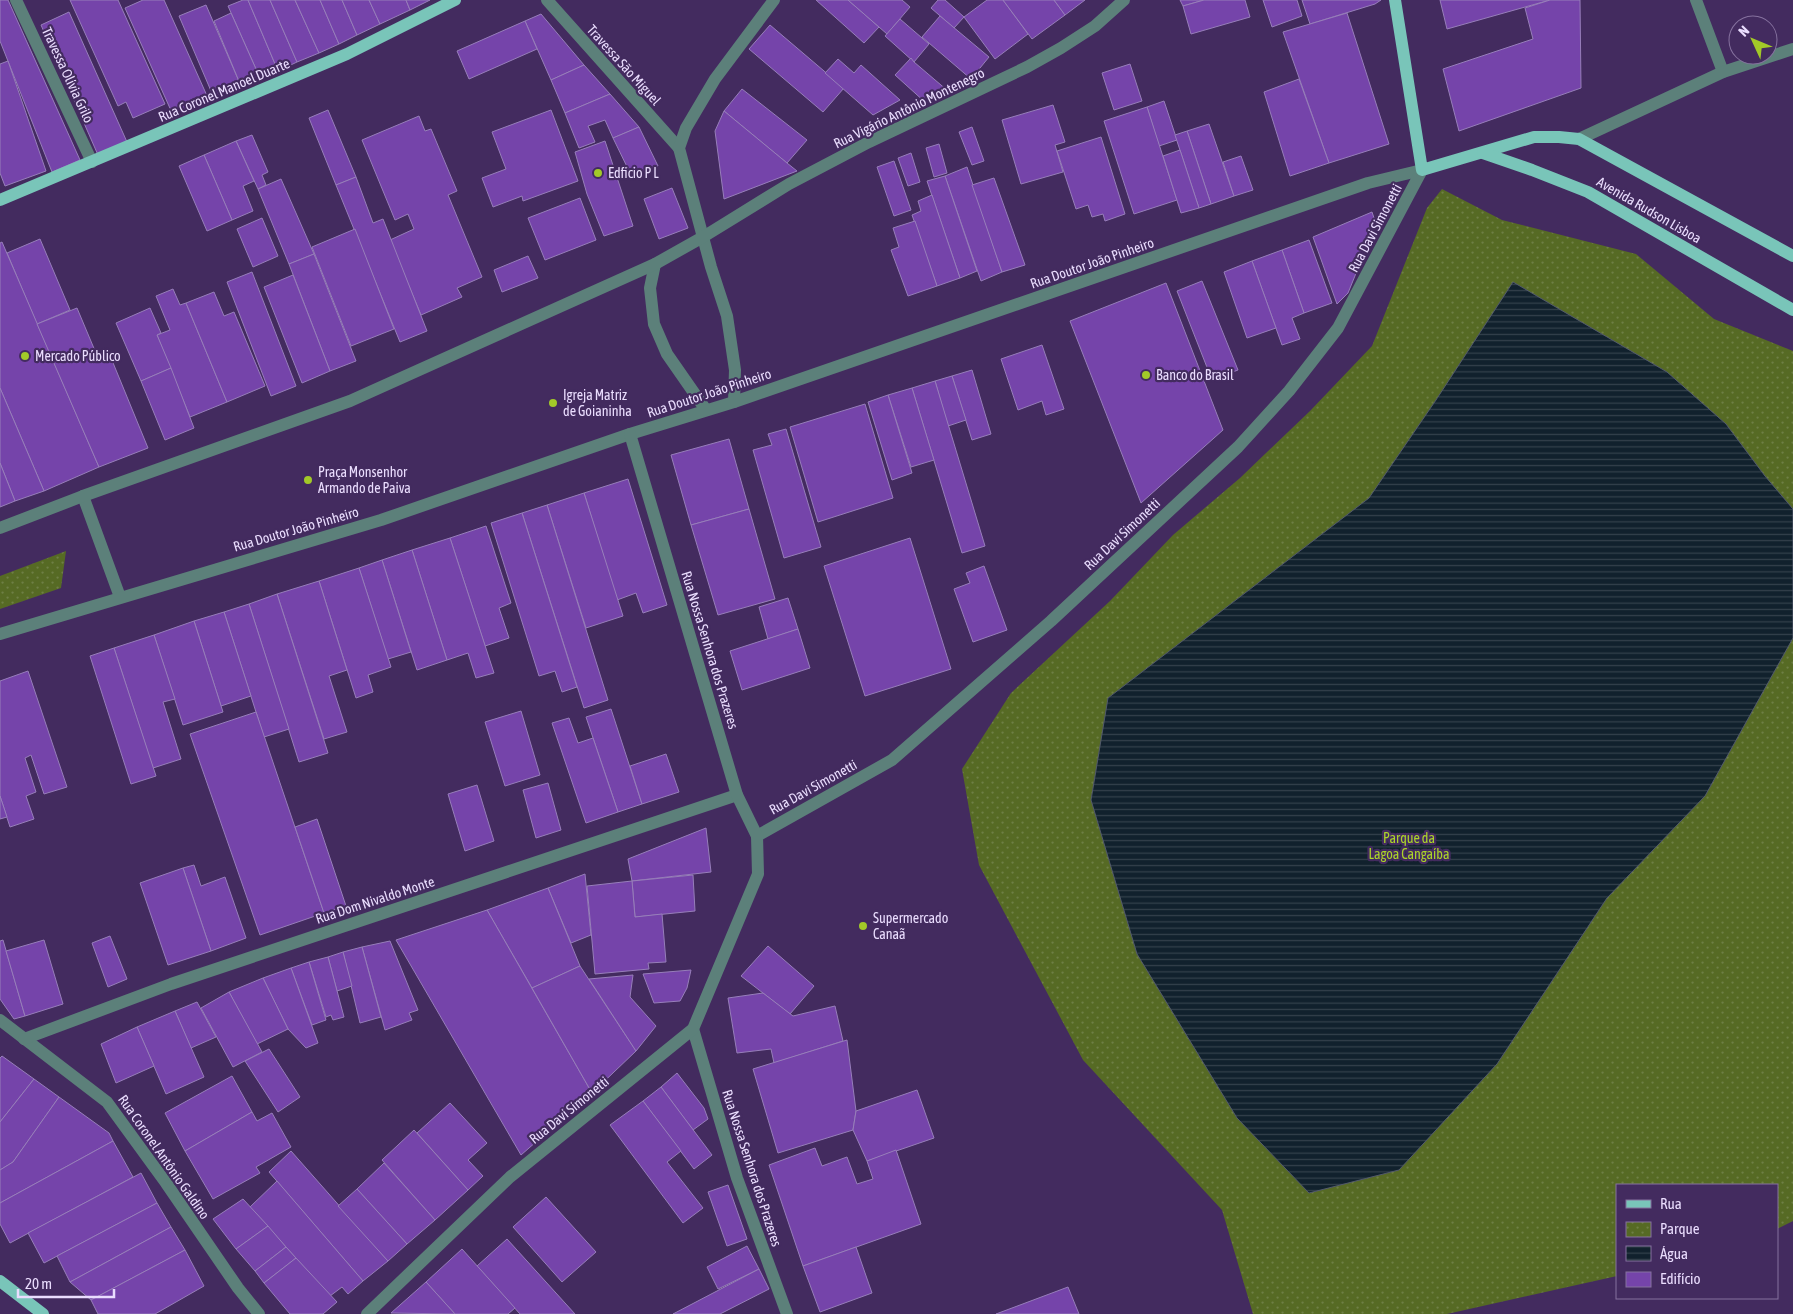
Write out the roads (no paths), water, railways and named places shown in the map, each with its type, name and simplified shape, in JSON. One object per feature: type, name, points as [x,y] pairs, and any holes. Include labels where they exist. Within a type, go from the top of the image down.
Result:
[{"type":"main road","name":"Rua Coronel Manoel Duarte","points":[[0,200],[347,54],[455,0]]},
{"type":"main road","points":[[1395,0],[1422,170]]},
{"type":"main road","name":"Avenida Rudson Lisboa","points":[[1422,170],[1534,137],[1579,139],[1793,256]]},
{"type":"main road","name":"Avenida Rudson Lisboa","points":[[1483,153],[1588,192],[1793,310]]},
{"type":"main road","points":[[0,1281],[43,1314]]},
{"type":"street","name":"Travessa Olívia Grilo","points":[[16,0],[92,162]]},
{"type":"street","name":"Travessa São Miguel","points":[[548,0],[679,148]]},
{"type":"street","points":[[734,402],[735,370],[726,316],[679,148],[686,128],[715,79],[774,0]]},
{"type":"street","name":"Rua Vigário Antônio Montenegro","points":[[703,238],[789,184],[931,112],[1027,67],[1061,48],[1095,26],[1124,0]]},
{"type":"street","points":[[1696,0],[1723,72]]},
{"type":"street","points":[[1579,139],[1723,72],[1793,49]]},
{"type":"street","name":"Rua Doutor João Pinheiro","points":[[0,634],[381,520],[630,434],[734,402],[1368,183],[1422,170]]},
{"type":"street","name":"Rua Davi Simonetti","points":[[757,836],[892,760],[1051,621],[1238,447],[1288,391],[1338,328],[1422,170]]},
{"type":"street","points":[[0,528],[83,496],[350,401],[655,264],[703,238]]},
{"type":"street","points":[[655,264],[650,288],[654,324],[667,354],[706,410]]},
{"type":"street","name":"Rua Nossa Senhora dos Prazeres","points":[[630,434],[737,795],[757,836],[758,874]]},
{"type":"street","points":[[83,496],[120,597]]},
{"type":"street","name":"Rua Dom Nivaldo Monte","points":[[24,1039],[170,984],[737,795]]},
{"type":"street","name":"Rua Davi Simonetti","points":[[367,1314],[510,1177],[693,1029],[758,874]]},
{"type":"street","name":"Rua Coronel Antônio Galdino","points":[[0,1020],[107,1102],[166,1183],[238,1288],[259,1314]]},
{"type":"street","name":"Rua Nossa Senhora dos Prazeres","points":[[693,1029],[737,1178],[787,1314]]},
{"type":"water","points":[[1513,282],[1667,372],[1726,424],[1765,476],[1793,509],[1793,638],[1705,796],[1607,898],[1497,1064],[1399,1170],[1309,1193],[1237,1118],[1137,954],[1091,800],[1108,698],[1369,498]]},
{"type":"place","name":"Edficio P L","points":[[598,173]]},
{"type":"place","name":"Mercado Público","points":[[25,356]]},
{"type":"place","name":"Banco do Brasil","points":[[1146,375]]},
{"type":"place","name":"Igreja Matriz de Goianinha","points":[[553,403]]},
{"type":"place","name":"Praça Monsenhor Armando de Paiva","points":[[308,480]]},
{"type":"place","name":"Supermercado Canaã","points":[[863,926]]},
{"type":"park label","name":"Parque da Lagoa Cangaíba","points":[[1409,846]]}]
